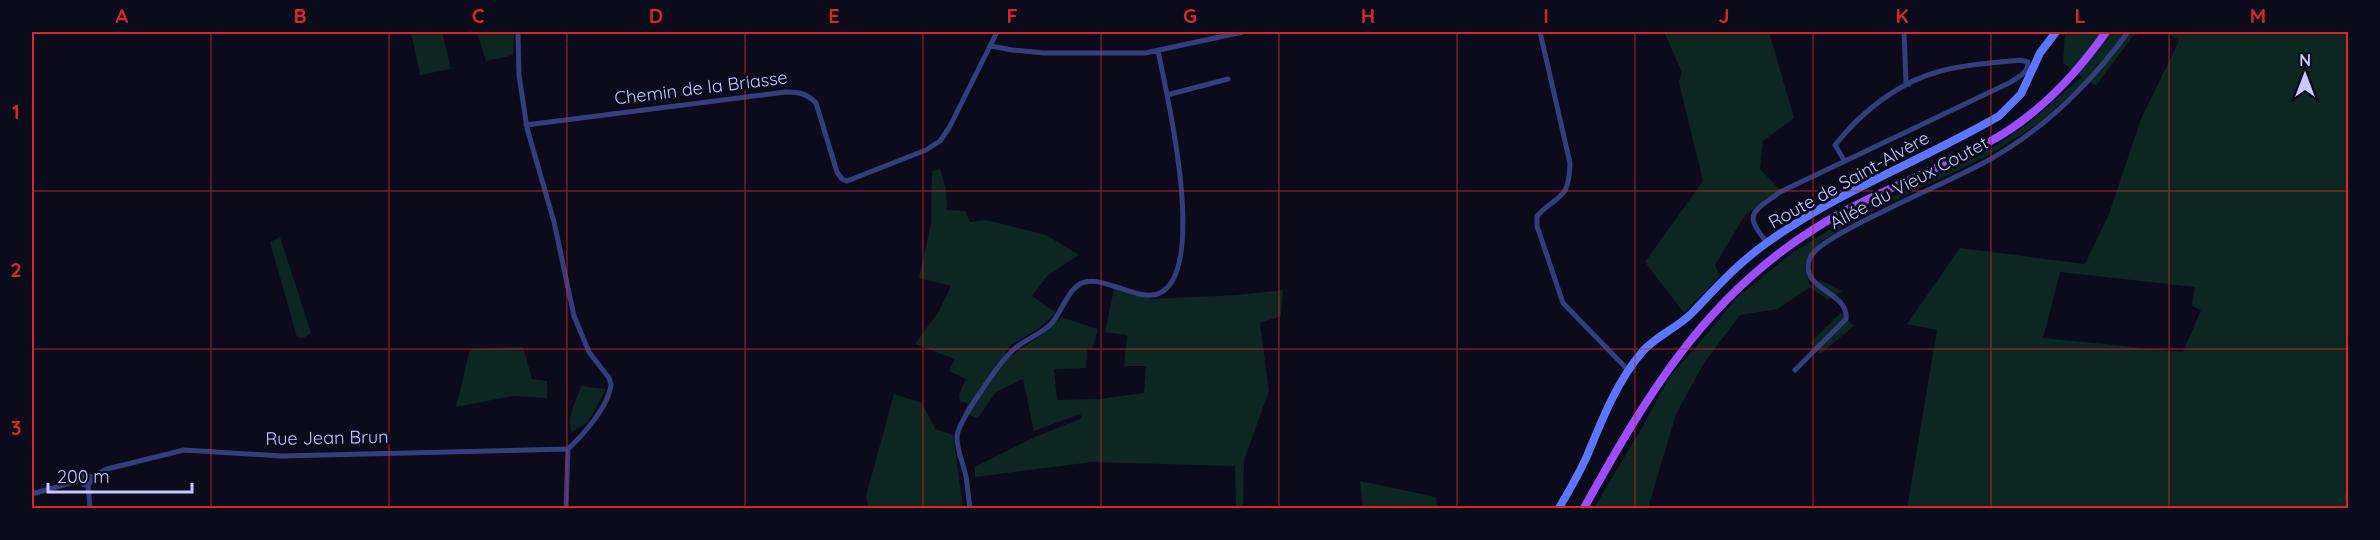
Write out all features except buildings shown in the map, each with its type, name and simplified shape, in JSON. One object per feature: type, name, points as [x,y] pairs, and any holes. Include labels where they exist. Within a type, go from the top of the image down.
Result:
[{"type":"main road","name":"Route de Saint-Alvère","points":[[1559,508],[1579,473],[1602,417],[1629,371],[1642,352],[1655,339],[1690,315],[1728,274],[1767,242],[1814,212],[1999,116],[2021,94],[2040,53],[2056,32]]},
{"type":"main road","points":[[1584,508],[1673,360],[1706,320],[1741,285],[1814,229],[1989,142],[2026,117],[2059,90],[2088,58],[2106,32]]},
{"type":"street","points":[[518,32],[519,75],[526,124],[554,222],[580,336],[611,384],[611,389],[584,434],[568,449],[566,508]]},
{"type":"street","name":"Chemin de la Briasse","points":[[526,124],[799,92],[808,95],[816,103],[837,172],[842,179],[847,181],[926,150],[940,141],[949,128],[998,32]]},
{"type":"street","points":[[991,46],[1045,53],[1158,51],[1243,32]]},
{"type":"street","points":[[1540,32],[1570,164],[1569,180],[1562,197],[1537,216],[1537,226],[1563,303],[1629,371]]},
{"type":"street","points":[[1904,32],[1906,82],[1909,84]]},
{"type":"street","name":"Allée du Vieux Coutet","points":[[1795,370],[1846,319],[1845,310],[1840,302],[1833,294],[1814,283],[1810,275],[1810,260],[1815,251],[1851,228],[1988,160],[2030,133],[2092,79],[2128,32]]},
{"type":"street","points":[[970,508],[966,475],[958,444],[959,428],[1012,351],[1052,323],[1075,288],[1084,282],[1096,282],[1149,296],[1159,294],[1174,278],[1179,261],[1182,223],[1179,162],[1158,51]]},
{"type":"street","points":[[1767,242],[1756,230],[1752,219],[1753,212],[1779,192],[2009,83],[2024,75],[2028,62],[2020,60],[1940,71],[1909,84],[1873,106],[1846,130],[1835,145],[1844,160]]},
{"type":"street","points":[[1167,95],[1228,79]]},
{"type":"street","name":"Rue Jean Brun","points":[[91,477],[106,469],[164,453],[184,450],[282,456],[568,449]]},
{"type":"street","points":[[32,494],[81,480],[85,475],[91,477],[92,481],[88,485],[90,508]]},
{"type":"street","points":[[81,480],[88,485]]},
{"type":"green space","points":[[411,32],[442,32],[451,69],[420,75]]},
{"type":"green space","points":[[477,32],[514,32],[513,55],[486,61]]},
{"type":"green space","points":[[1664,32],[1769,32],[1794,118],[1763,141],[1760,169],[1780,190],[1745,215],[1715,265],[1720,276],[1684,313],[1645,262],[1703,181],[1679,82],[1682,72]]},
{"type":"green space","points":[[2065,32],[2143,32],[2132,37],[2096,86],[2087,80],[2039,123],[1987,156],[1871,212],[1820,242],[1809,256],[1805,267],[1810,286],[1820,280],[1842,291],[1828,300],[1810,287],[1778,309],[1740,315],[1704,363],[1676,414],[1648,508],[1594,508],[1668,379],[1739,296],[1793,252],[1841,223],[1994,147],[2025,126],[2082,77],[2063,63]]},
{"type":"green space","points":[[2167,32],[2348,32],[2348,508],[1907,508],[1937,330],[1907,324],[1960,248],[2085,264],[2109,214],[2141,119],[2179,41]],"holes":[[[2060,272],[2195,287],[2192,306],[2201,310],[2183,352],[2043,338]]]},
{"type":"green space","points":[[940,169],[946,189],[947,210],[965,211],[970,222],[986,220],[1046,235],[1079,255],[1048,275],[1032,296],[1056,313],[1038,329],[1012,344],[1005,352],[1013,355],[1044,333],[1061,317],[1098,329],[1092,349],[1087,348],[1086,368],[1054,369],[1057,400],[1099,399],[1144,393],[1146,366],[1124,366],[1127,335],[1105,332],[1114,289],[1152,299],[1237,295],[1283,290],[1281,316],[1260,323],[1269,391],[1244,460],[1243,508],[1236,508],[1235,466],[1092,462],[975,477],[975,467],[1035,437],[1082,418],[1080,414],[1034,431],[1023,379],[996,392],[978,418],[963,413],[968,404],[960,401],[959,394],[966,379],[949,371],[955,359],[915,344],[939,311],[951,286],[919,278],[931,224],[932,171]]},
{"type":"green space","points":[[280,237],[311,333],[303,338],[297,337],[270,242]]},
{"type":"green space","points":[[1841,313],[1854,326],[1820,354],[1810,343]]},
{"type":"green space","points":[[523,347],[532,379],[547,381],[547,398],[513,396],[456,407],[470,349]]},
{"type":"green space","points":[[581,386],[606,389],[588,422],[572,432],[571,415]]},
{"type":"green space","points":[[894,394],[922,403],[935,429],[953,435],[963,508],[868,508],[866,496]]},
{"type":"green space","points":[[1360,481],[1436,497],[1437,508],[1363,508]]}]
